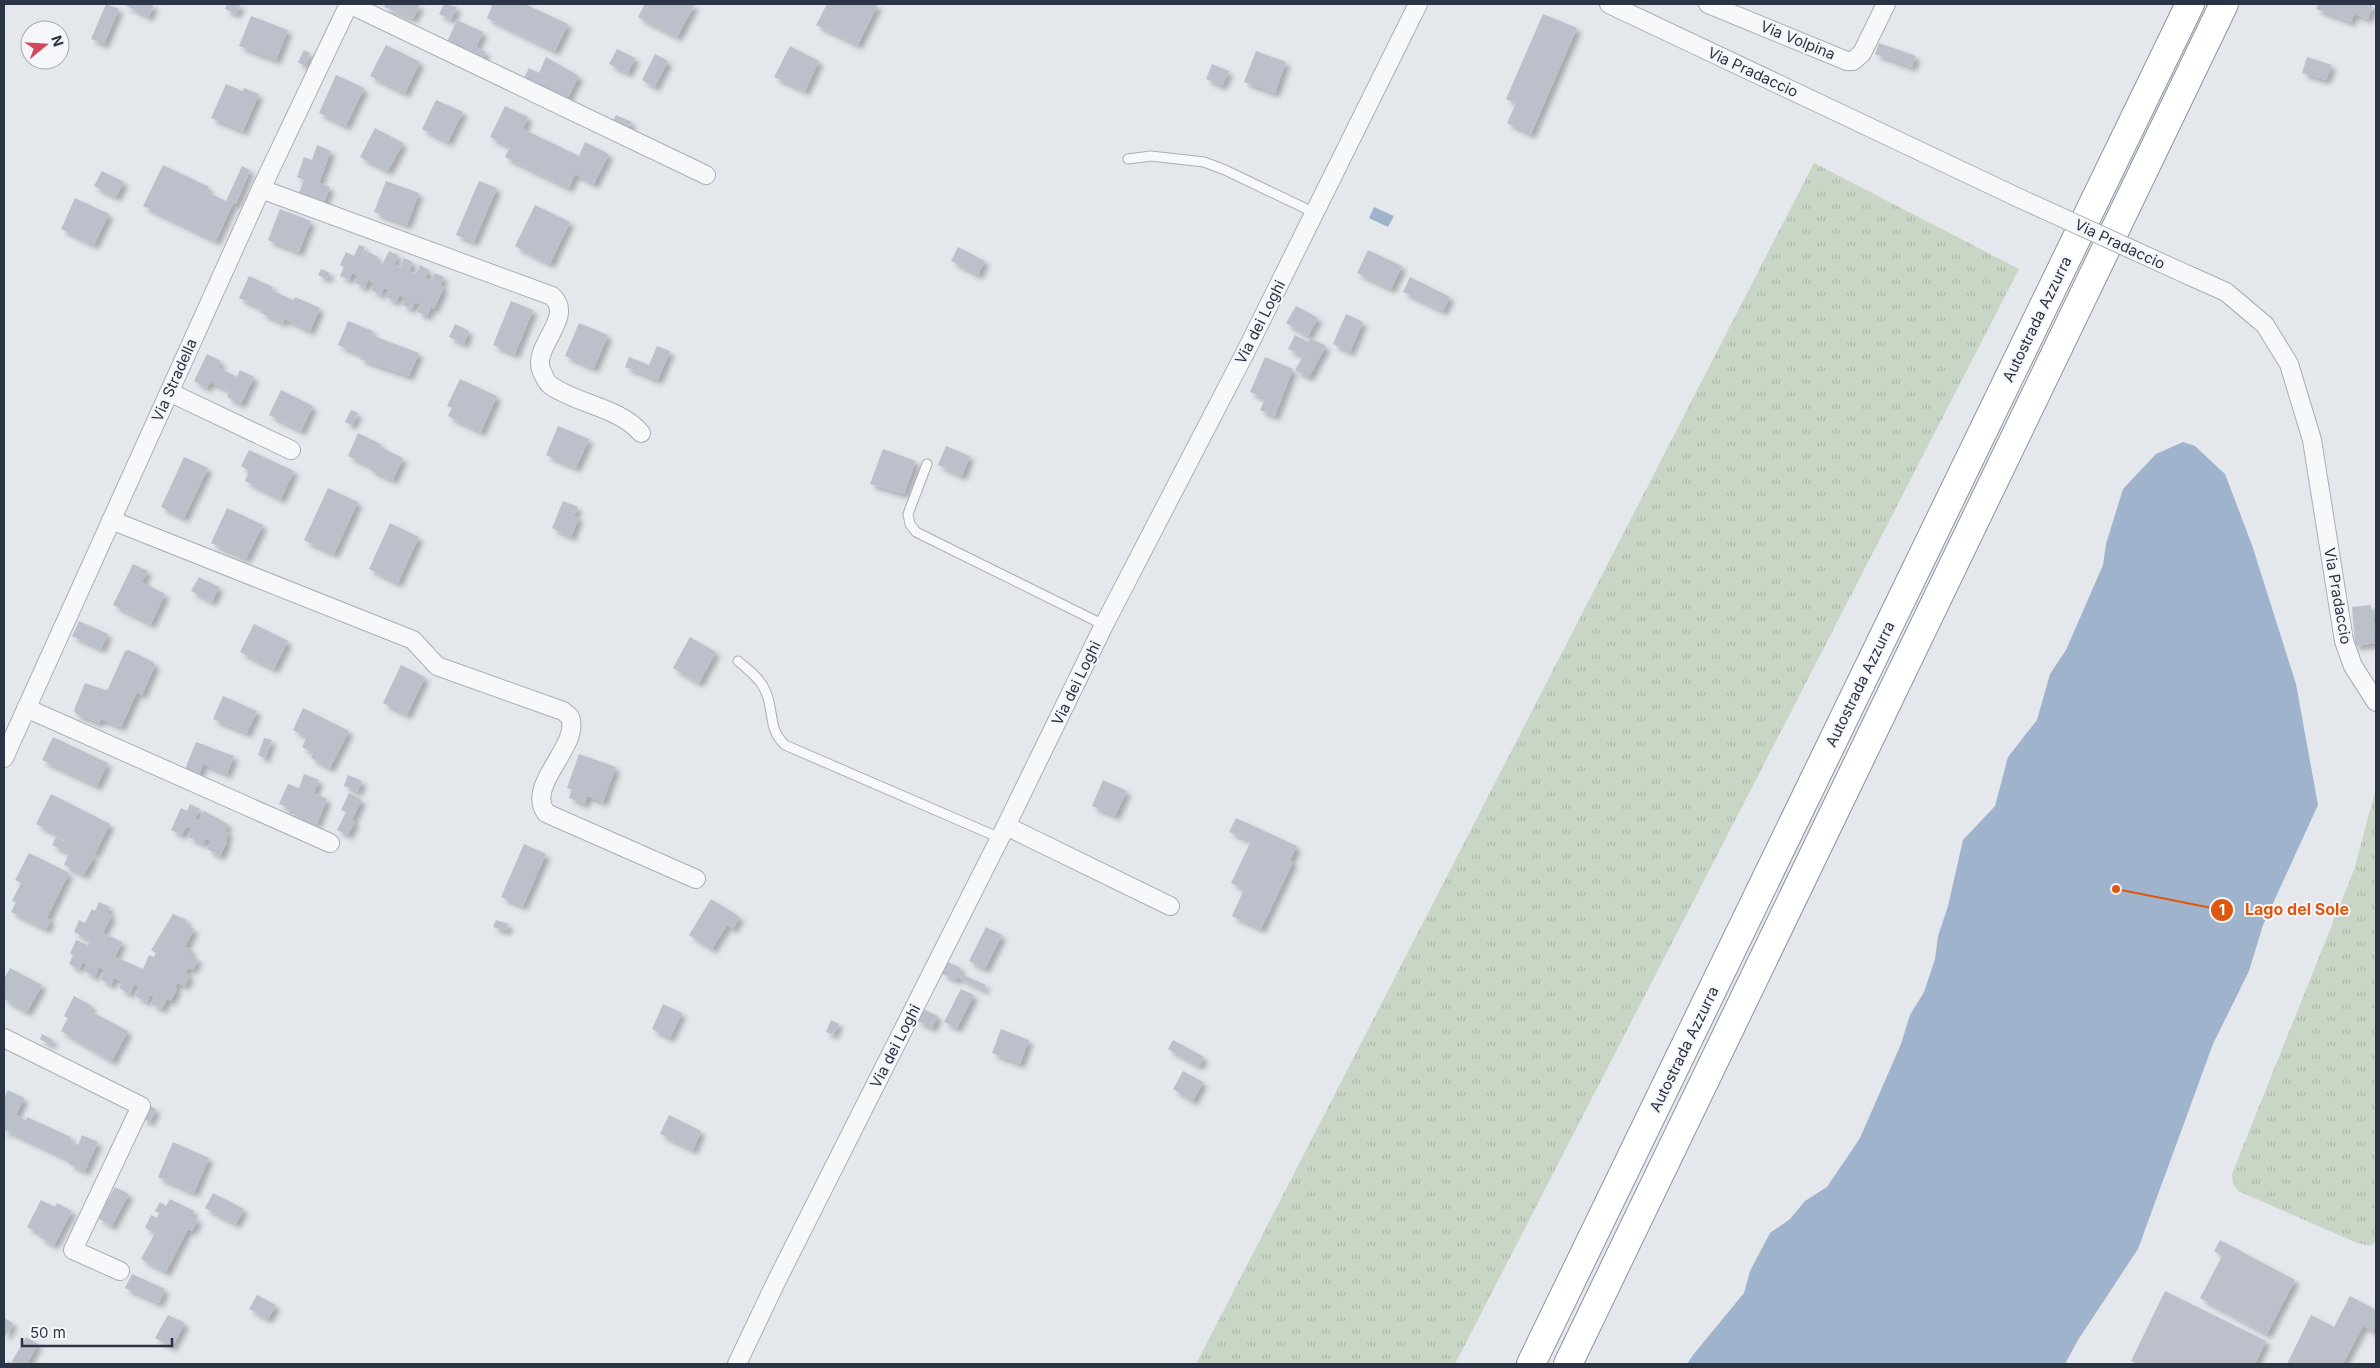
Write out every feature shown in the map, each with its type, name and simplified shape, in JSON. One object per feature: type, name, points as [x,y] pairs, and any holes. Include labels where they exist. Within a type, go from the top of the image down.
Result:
[{"type":"highway","name":"Autostrada Azzurra","points":[[1531,1364],[2190,4]]},
{"type":"highway","name":"Autostrada Azzurra","points":[[1568,1364],[2224,4]]},
{"type":"street","points":[[349,4],[706,175]]},
{"type":"street","name":"Via Stradella","points":[[4,758],[261,189],[349,4]]},
{"type":"street","name":"Via Pradaccio","points":[[1609,4],[2021,199],[2226,292],[2265,325],[2288,364],[2312,440],[2344,641],[2353,666],[2376,702]]},
{"type":"street","name":"Via Volpina","points":[[1708,4],[1847,61],[1853,61],[1862,53],[1886,4]]},
{"type":"street","name":"Via dei Loghi","points":[[737,1364],[777,1280],[1003,832],[1104,626],[1315,213],[1416,5]]},
{"type":"street","points":[[261,189],[552,296],[557,300],[560,312],[539,360],[541,370],[549,385],[624,419],[641,433]]},
{"type":"street","points":[[169,392],[291,450]]},
{"type":"street","points":[[111,520],[413,640],[437,666],[562,711],[570,717],[571,731],[542,791],[540,803],[546,813],[696,879]]},
{"type":"street","points":[[26,708],[330,843]]},
{"type":"street","points":[[1003,832],[1170,906]]},
{"type":"street","points":[[4,1038],[141,1106],[73,1250],[120,1271]]},
{"type":"lane","points":[[1128,158],[1151,156],[1204,162],[1315,213]]},
{"type":"lane","points":[[927,464],[908,514],[910,524],[916,532],[1104,626]]},
{"type":"lane","points":[[738,661],[759,680],[765,689],[771,706],[776,736],[785,745],[1003,832]]},
{"type":"green space","points":[[1814,163],[2019,269],[1455,1364],[1196,1364]]},
{"type":"green space","points":[[2376,788],[2376,1241],[2371,1246],[2357,1243],[2238,1191],[2233,1184],[2232,1174],[2354,870]]},
{"type":"water","points":[[1374,207],[1394,216],[1388,227],[1369,218]]},
{"type":"water","points":[[2183,442],[2195,446],[2225,474],[2252,545],[2296,684],[2318,805],[2263,925],[2249,971],[2213,1044],[2138,1249],[2078,1340],[2065,1364],[1687,1364],[1744,1293],[1750,1271],[1770,1233],[1790,1219],[1805,1201],[1827,1187],[1860,1138],[1901,1044],[1910,1015],[1924,992],[1935,959],[1938,936],[1948,906],[1963,840],[1995,806],[2008,757],[2037,720],[2050,674],[2066,650],[2103,565],[2106,544],[2123,489],[2156,454]]},
{"type":"building","points":[[106,4],[119,9],[104,44],[91,39]]},
{"type":"building","points":[[123,4],[154,4],[149,17]]},
{"type":"building","points":[[227,4],[241,4],[236,14],[225,9]]},
{"type":"building","points":[[386,4],[420,4],[413,19],[384,7]]},
{"type":"building","points":[[444,4],[457,7],[451,20],[439,14]]},
{"type":"building","points":[[486,4],[525,4],[568,24],[555,51],[487,18],[492,6]]},
{"type":"building","points":[[645,4],[695,4],[677,37],[638,17]]},
{"type":"building","points":[[827,4],[878,4],[858,45],[816,25]]},
{"type":"building","points":[[2318,4],[2373,4],[2368,19],[2354,14],[2351,22],[2316,9]]},
{"type":"building","points":[[1543,14],[1577,28],[1531,134],[1507,123],[1516,103],[1506,99]]},
{"type":"building","points":[[251,16],[288,30],[276,60],[239,46]]},
{"type":"building","points":[[457,20],[483,32],[476,47],[486,52],[481,61],[446,44]]},
{"type":"building","points":[[1879,43],[1916,56],[1912,67],[1875,54]]},
{"type":"building","points":[[386,45],[420,62],[405,93],[370,76]]},
{"type":"building","points":[[790,46],[819,61],[805,91],[774,77]]},
{"type":"building","points":[[617,49],[635,58],[628,73],[609,64]]},
{"type":"building","points":[[304,50],[310,53],[304,66],[298,62]]},
{"type":"building","points":[[1256,51],[1286,62],[1275,93],[1244,82]]},
{"type":"building","points":[[655,54],[668,61],[655,87],[642,80]]},
{"type":"building","points":[[546,57],[579,76],[566,101],[522,82],[529,68],[539,73]]},
{"type":"building","points":[[2307,57],[2332,65],[2326,80],[2302,73]]},
{"type":"building","points":[[1212,64],[1229,71],[1222,86],[1206,79]]},
{"type":"building","points":[[336,75],[364,88],[346,126],[319,113]]},
{"type":"building","points":[[226,84],[243,91],[244,88],[259,94],[243,131],[211,118]]},
{"type":"building","points":[[436,100],[463,112],[448,142],[422,129]]},
{"type":"building","points":[[505,106],[528,117],[523,129],[579,156],[585,142],[609,154],[594,184],[575,174],[569,188],[505,157],[510,147],[490,137]]},
{"type":"building","points":[[616,115],[632,122],[626,133],[611,126]]},
{"type":"building","points":[[375,128],[403,143],[388,171],[360,157]]},
{"type":"building","points":[[317,145],[331,151],[319,183],[330,187],[323,205],[298,195],[304,180],[297,177],[304,157],[312,160]]},
{"type":"building","points":[[163,165],[209,187],[207,192],[226,201],[242,166],[250,170],[236,204],[233,203],[216,241],[143,206]]},
{"type":"building","points":[[102,171],[124,182],[116,197],[94,186]]},
{"type":"building","points":[[386,181],[419,193],[407,225],[374,212]]},
{"type":"building","points":[[479,181],[497,188],[474,242],[456,235]]},
{"type":"building","points":[[75,198],[109,214],[94,245],[61,229]]},
{"type":"building","points":[[535,205],[570,222],[550,264],[515,246]]},
{"type":"building","points":[[280,209],[311,221],[299,252],[268,240]]},
{"type":"building","points":[[359,245],[365,247],[362,254],[367,256],[369,252],[378,257],[376,262],[382,265],[389,251],[398,255],[394,264],[400,267],[404,258],[413,262],[409,271],[416,274],[420,265],[429,270],[425,278],[431,281],[435,273],[444,277],[440,285],[444,287],[434,309],[431,307],[427,316],[417,312],[421,305],[415,302],[412,309],[402,305],[405,298],[399,295],[396,302],[386,297],[389,290],[384,288],[381,295],[371,290],[375,284],[368,280],[365,288],[355,283],[358,276],[352,273],[349,280],[340,276],[344,267],[340,265],[346,252],[354,256]]},
{"type":"building","points":[[958,247],[985,261],[978,275],[951,261]]},
{"type":"building","points":[[1368,250],[1402,266],[1391,289],[1357,273]]},
{"type":"building","points":[[321,269],[330,273],[326,279],[318,275]]},
{"type":"building","points":[[249,276],[273,287],[271,290],[293,300],[295,297],[320,308],[310,331],[285,319],[283,323],[261,313],[263,309],[239,298]]},
{"type":"building","points":[[1410,277],[1450,297],[1443,311],[1403,292]]},
{"type":"building","points":[[511,301],[533,310],[515,354],[493,345]]},
{"type":"building","points":[[1296,306],[1318,318],[1308,336],[1286,323]]},
{"type":"building","points":[[1346,314],[1363,322],[1350,352],[1333,344]]},
{"type":"building","points":[[348,321],[373,331],[371,335],[419,353],[409,376],[360,359],[362,355],[338,345]]},
{"type":"building","points":[[579,323],[608,335],[594,368],[565,356]]},
{"type":"building","points":[[455,324],[469,331],[464,344],[449,337]]},
{"type":"building","points":[[1295,335],[1308,342],[1310,338],[1326,346],[1309,377],[1295,370],[1303,356],[1288,349]]},
{"type":"building","points":[[657,346],[670,351],[658,380],[625,367],[629,357],[649,365]]},
{"type":"building","points":[[207,354],[221,361],[218,367],[237,377],[240,370],[254,377],[241,404],[227,397],[230,391],[210,382],[207,388],[194,381]]},
{"type":"building","points":[[1265,357],[1293,369],[1275,416],[1260,410],[1265,399],[1250,392]]},
{"type":"building","points":[[460,379],[497,396],[481,432],[448,416],[452,408],[447,406]]},
{"type":"building","points":[[281,390],[313,406],[301,431],[269,415]]},
{"type":"building","points":[[351,410],[358,413],[352,425],[345,422]]},
{"type":"building","points":[[558,426],[589,439],[576,468],[546,455]]},
{"type":"building","points":[[358,433],[381,444],[380,447],[403,458],[393,480],[369,469],[370,466],[348,456]]},
{"type":"building","points":[[946,446],[970,456],[962,476],[938,465]]},
{"type":"building","points":[[883,449],[916,461],[904,494],[870,484]]},
{"type":"building","points":[[249,450],[294,471],[281,499],[245,481],[249,471],[241,466]]},
{"type":"building","points":[[184,457],[208,468],[184,518],[161,507]]},
{"type":"building","points":[[328,488],[358,502],[334,554],[304,540]]},
{"type":"building","points":[[563,501],[578,507],[574,516],[579,518],[571,537],[552,528]]},
{"type":"building","points":[[227,508],[263,525],[246,559],[211,543]]},
{"type":"building","points":[[390,523],[419,537],[398,583],[369,569]]},
{"type":"building","points":[[133,564],[148,571],[142,582],[165,594],[151,624],[113,605]]},
{"type":"building","points":[[199,577],[219,587],[212,602],[191,591]]},
{"type":"building","points":[[2371,605],[2376,643],[2355,646],[2352,607]]},
{"type":"building","points":[[79,621],[108,634],[101,649],[72,636]]},
{"type":"building","points":[[254,624],[288,641],[274,669],[240,652]]},
{"type":"building","points":[[690,637],[716,652],[699,683],[673,668]]},
{"type":"building","points":[[129,650],[153,662],[155,665],[142,695],[137,692],[121,727],[101,719],[99,723],[76,714],[74,710],[85,683],[105,690],[108,689],[125,651]]},
{"type":"building","points":[[401,665],[425,677],[407,715],[383,703]]},
{"type":"building","points":[[223,696],[257,711],[247,733],[213,719]]},
{"type":"building","points":[[303,708],[349,731],[330,768],[311,758],[313,753],[302,747],[307,737],[293,730]]},
{"type":"building","points":[[53,737],[108,763],[97,786],[42,760]]},
{"type":"building","points":[[264,738],[272,740],[265,758],[258,755]]},
{"type":"building","points":[[196,742],[234,756],[227,774],[203,764],[199,775],[185,769]]},
{"type":"building","points":[[579,754],[616,767],[603,802],[587,796],[585,804],[569,798],[572,790],[567,788]]},
{"type":"building","points":[[304,774],[319,780],[314,793],[327,799],[317,824],[289,813],[290,808],[279,804],[288,784],[299,788]]},
{"type":"building","points":[[348,775],[362,781],[358,792],[344,786]]},
{"type":"building","points":[[1103,780],[1127,791],[1115,816],[1092,806]]},
{"type":"building","points":[[349,793],[362,800],[352,820],[355,822],[348,835],[337,830],[346,812],[341,810]]},
{"type":"building","points":[[51,794],[110,824],[95,854],[36,824]]},
{"type":"building","points":[[190,804],[200,809],[195,819],[199,821],[204,811],[228,824],[225,831],[229,833],[225,841],[227,842],[220,856],[207,849],[211,841],[206,839],[203,844],[188,837],[192,829],[186,827],[182,835],[171,830],[181,808],[187,811]]},
{"type":"building","points":[[1236,818],[1297,846],[1290,860],[1293,862],[1261,929],[1232,916],[1244,889],[1231,883],[1251,841],[1229,832]]},
{"type":"building","points":[[56,837],[94,856],[84,875],[64,865],[69,853],[52,845]]},
{"type":"building","points":[[524,844],[546,854],[523,906],[501,897]]},
{"type":"building","points":[[29,853],[69,873],[47,918],[51,920],[46,929],[11,912],[16,902],[12,901],[21,883],[15,880]]},
{"type":"building","points":[[711,899],[740,917],[733,929],[727,925],[712,949],[689,935]]},
{"type":"building","points":[[99,902],[110,907],[107,913],[112,915],[103,933],[122,942],[115,957],[143,969],[149,955],[154,957],[156,953],[151,950],[173,914],[187,920],[185,924],[194,929],[185,947],[192,950],[189,955],[198,959],[193,970],[188,968],[185,973],[190,975],[185,986],[177,983],[175,988],[177,989],[171,1001],[167,999],[162,1009],[151,1004],[154,997],[150,995],[147,1002],[135,996],[140,987],[134,984],[130,994],[119,988],[122,982],[114,978],[111,985],[100,979],[105,970],[99,967],[95,977],[84,971],[87,965],[83,962],[79,969],[69,964],[73,955],[70,954],[76,940],[88,945],[90,940],[74,932],[79,920],[85,923],[92,909],[95,911]]},
{"type":"building","points":[[496,920],[509,924],[506,931],[493,927]]},
{"type":"building","points":[[986,927],[1002,935],[985,969],[969,961]]},
{"type":"building","points":[[948,962],[961,968],[959,973],[986,985],[984,990],[957,977],[956,980],[942,974]]},
{"type":"building","points":[[10,968],[42,985],[27,1012],[4,999],[4,979]]},
{"type":"building","points":[[961,989],[974,995],[957,1028],[944,1022]]},
{"type":"building","points":[[74,996],[92,1006],[90,1011],[128,1031],[112,1061],[61,1031],[68,1018],[64,1016]]},
{"type":"building","points":[[663,1004],[682,1013],[670,1038],[652,1029]]},
{"type":"building","points":[[923,1009],[938,1016],[932,1028],[917,1021]]},
{"type":"building","points":[[831,1020],[839,1024],[833,1035],[826,1032]]},
{"type":"building","points":[[1001,1029],[1029,1040],[1020,1064],[992,1053]]},
{"type":"building","points":[[42,1034],[53,1040],[51,1045],[40,1039]]},
{"type":"building","points":[[1173,1040],[1204,1057],[1199,1066],[1168,1049]]},
{"type":"building","points":[[1183,1071],[1203,1082],[1193,1101],[1173,1089]]},
{"type":"building","points":[[8,1090],[24,1098],[16,1115],[26,1120],[27,1117],[71,1137],[69,1141],[78,1145],[82,1135],[98,1142],[85,1171],[69,1164],[70,1160],[6,1130],[4,1136],[4,1098]]},
{"type":"building","points":[[149,1105],[156,1109],[150,1122],[142,1118]]},
{"type":"building","points":[[669,1115],[701,1131],[693,1150],[660,1134]]},
{"type":"building","points":[[173,1142],[209,1158],[194,1193],[158,1177]]},
{"type":"building","points":[[115,1187],[129,1194],[112,1226],[98,1218]]},
{"type":"building","points":[[213,1193],[244,1209],[236,1224],[205,1208]]},
{"type":"building","points":[[170,1199],[194,1211],[191,1216],[198,1220],[192,1231],[188,1229],[166,1272],[141,1259],[155,1233],[145,1228],[151,1215],[157,1218],[159,1213],[155,1211],[160,1202],[166,1206]]},
{"type":"building","points":[[41,1200],[55,1207],[57,1203],[72,1211],[54,1245],[39,1237],[41,1234],[27,1227]]},
{"type":"building","points":[[2220,1240],[2295,1280],[2267,1334],[2200,1298],[2222,1256],[2214,1251]]},
{"type":"building","points":[[132,1274],[165,1289],[159,1303],[125,1288]]},
{"type":"building","points":[[2165,1291],[2266,1341],[2255,1364],[2137,1364],[2131,1361]]},
{"type":"building","points":[[257,1295],[276,1305],[268,1319],[249,1309]]},
{"type":"building","points":[[2350,1296],[2376,1310],[2376,1326],[2373,1331],[2363,1326],[2343,1364],[2287,1364],[2311,1315],[2334,1327]]},
{"type":"building","points":[[168,1315],[185,1323],[172,1347],[155,1338]]},
{"type":"building","points":[[4,1318],[13,1323],[6,1336],[4,1334]]},
{"type":"building","points":[[26,1337],[38,1344],[27,1364],[6,1364],[8,1361],[11,1363]]},
{"type":"place","name":"Lago del Sole","points":[[2116,889]]}]
